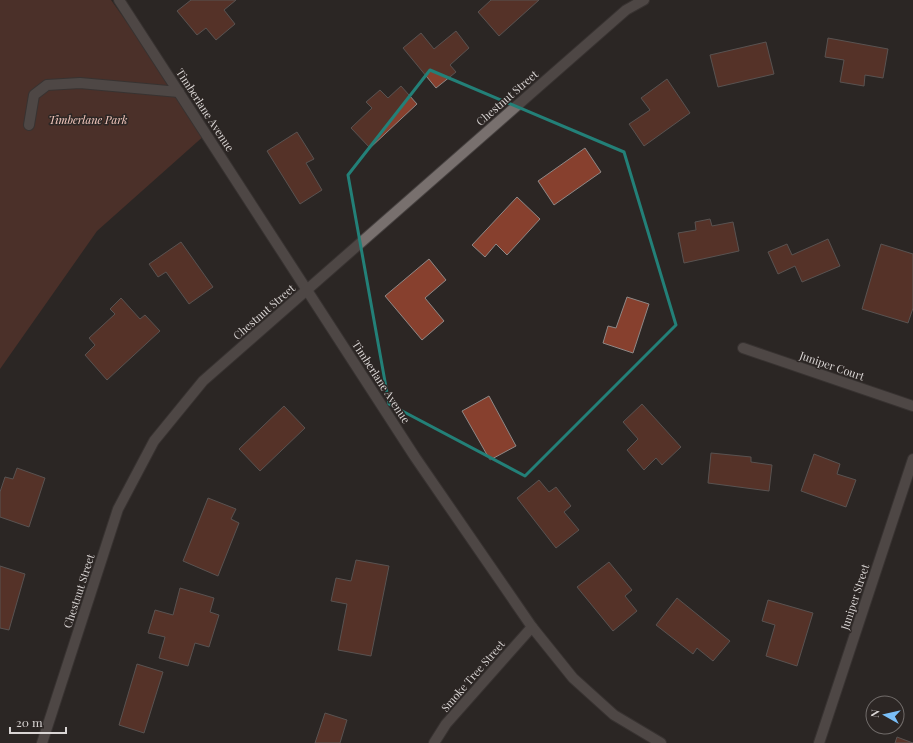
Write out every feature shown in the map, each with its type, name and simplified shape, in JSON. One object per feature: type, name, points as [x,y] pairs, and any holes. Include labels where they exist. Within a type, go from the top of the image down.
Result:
[{"type":"street","name":"Timberlane Avenue","points":[[119,0],[415,457],[532,627],[573,678],[614,715],[661,743]]},
{"type":"street","name":"Chestnut Street","points":[[42,743],[118,509],[154,441],[203,381],[626,10],[644,0]]},
{"type":"street","points":[[29,125],[34,95],[47,85],[80,83],[180,92]]},
{"type":"street","name":"Juniper Court","points":[[743,348],[913,406]]},
{"type":"street","name":"Juniper Street","points":[[819,743],[913,459]]},
{"type":"street","name":"Smoke Tree Street","points":[[434,743],[446,724],[532,627]]},
{"type":"highlighted area","points":[[430,70],[624,152],[676,325],[525,476],[389,404],[348,175]]},
{"type":"green space","name":"Timberlane Park","points":[[0,0],[111,0],[206,134],[97,231],[0,369]]},
{"type":"building","points":[[191,0],[236,0],[224,10],[235,24],[216,40],[206,28],[197,35],[177,11]]},
{"type":"building","points":[[491,0],[539,0],[499,36],[478,12]]},
{"type":"building","points":[[456,31],[469,48],[450,65],[456,72],[436,88],[403,48],[421,33],[434,49]]},
{"type":"building","points":[[828,38],[888,49],[883,78],[865,75],[864,86],[840,82],[844,60],[825,57]]},
{"type":"building","points":[[766,42],[774,74],[718,87],[710,55]]},
{"type":"building","points":[[667,79],[690,113],[644,146],[629,124],[650,110],[641,98]]},
{"type":"building","points":[[401,86],[417,104],[370,148],[351,128],[372,108],[366,102],[380,90],[388,98]]},
{"type":"building","points":[[297,132],[314,159],[306,163],[322,190],[300,204],[267,151]]},
{"type":"building","points":[[585,148],[601,172],[554,205],[538,181]]},
{"type":"building","points":[[517,197],[540,219],[507,255],[496,244],[485,257],[472,245]]},
{"type":"building","points":[[710,219],[712,226],[733,222],[739,251],[684,263],[678,233],[696,230],[695,222]]},
{"type":"building","points":[[828,239],[840,266],[802,282],[795,266],[778,274],[768,252],[787,244],[792,255]]},
{"type":"building","points":[[181,242],[213,287],[189,304],[166,272],[158,277],[149,264]]},
{"type":"building","points":[[881,244],[913,254],[913,308],[908,323],[862,309]]},
{"type":"building","points":[[429,259],[446,280],[425,298],[444,321],[422,340],[385,296]]},
{"type":"building","points":[[627,297],[649,304],[633,353],[603,343],[608,326],[616,328]]},
{"type":"building","points":[[121,298],[140,319],[145,315],[160,331],[107,380],[85,355],[95,345],[89,338],[115,314],[110,309]]},
{"type":"building","points":[[489,396],[516,446],[490,460],[462,411]]},
{"type":"building","points":[[642,404],[681,447],[662,465],[656,458],[644,470],[627,450],[638,439],[623,422]]},
{"type":"building","points":[[284,406],[305,428],[260,471],[239,449]]},
{"type":"building","points":[[711,453],[751,457],[751,462],[772,465],[769,491],[708,483]]},
{"type":"building","points":[[814,454],[840,464],[837,474],[856,480],[846,507],[801,491]]},
{"type":"building","points":[[17,468],[45,478],[29,527],[0,517],[0,492],[5,477],[13,479]]},
{"type":"building","points":[[539,480],[549,492],[556,487],[571,506],[564,512],[579,530],[556,548],[517,498]]},
{"type":"building","points":[[208,498],[236,509],[231,519],[239,523],[218,576],[183,561]]},
{"type":"building","points":[[356,560],[389,566],[371,656],[338,650],[347,604],[331,601],[336,578],[351,581]]},
{"type":"building","points":[[609,562],[632,590],[625,596],[637,611],[613,631],[577,587]]},
{"type":"building","points":[[0,566],[25,574],[9,630],[0,628]]},
{"type":"building","points":[[180,588],[214,598],[210,612],[219,615],[209,647],[195,643],[188,666],[159,658],[165,637],[148,633],[155,610],[173,615]]},
{"type":"building","points":[[677,598],[730,641],[713,661],[697,648],[693,654],[656,625]]},
{"type":"building","points":[[768,600],[813,613],[797,666],[766,656],[775,625],[762,621]]},
{"type":"building","points":[[137,664],[163,672],[144,733],[119,725]]},
{"type":"building","points":[[325,713],[347,720],[340,743],[315,743]]},
{"type":"building","points":[[897,737],[913,743],[895,743]]}]
